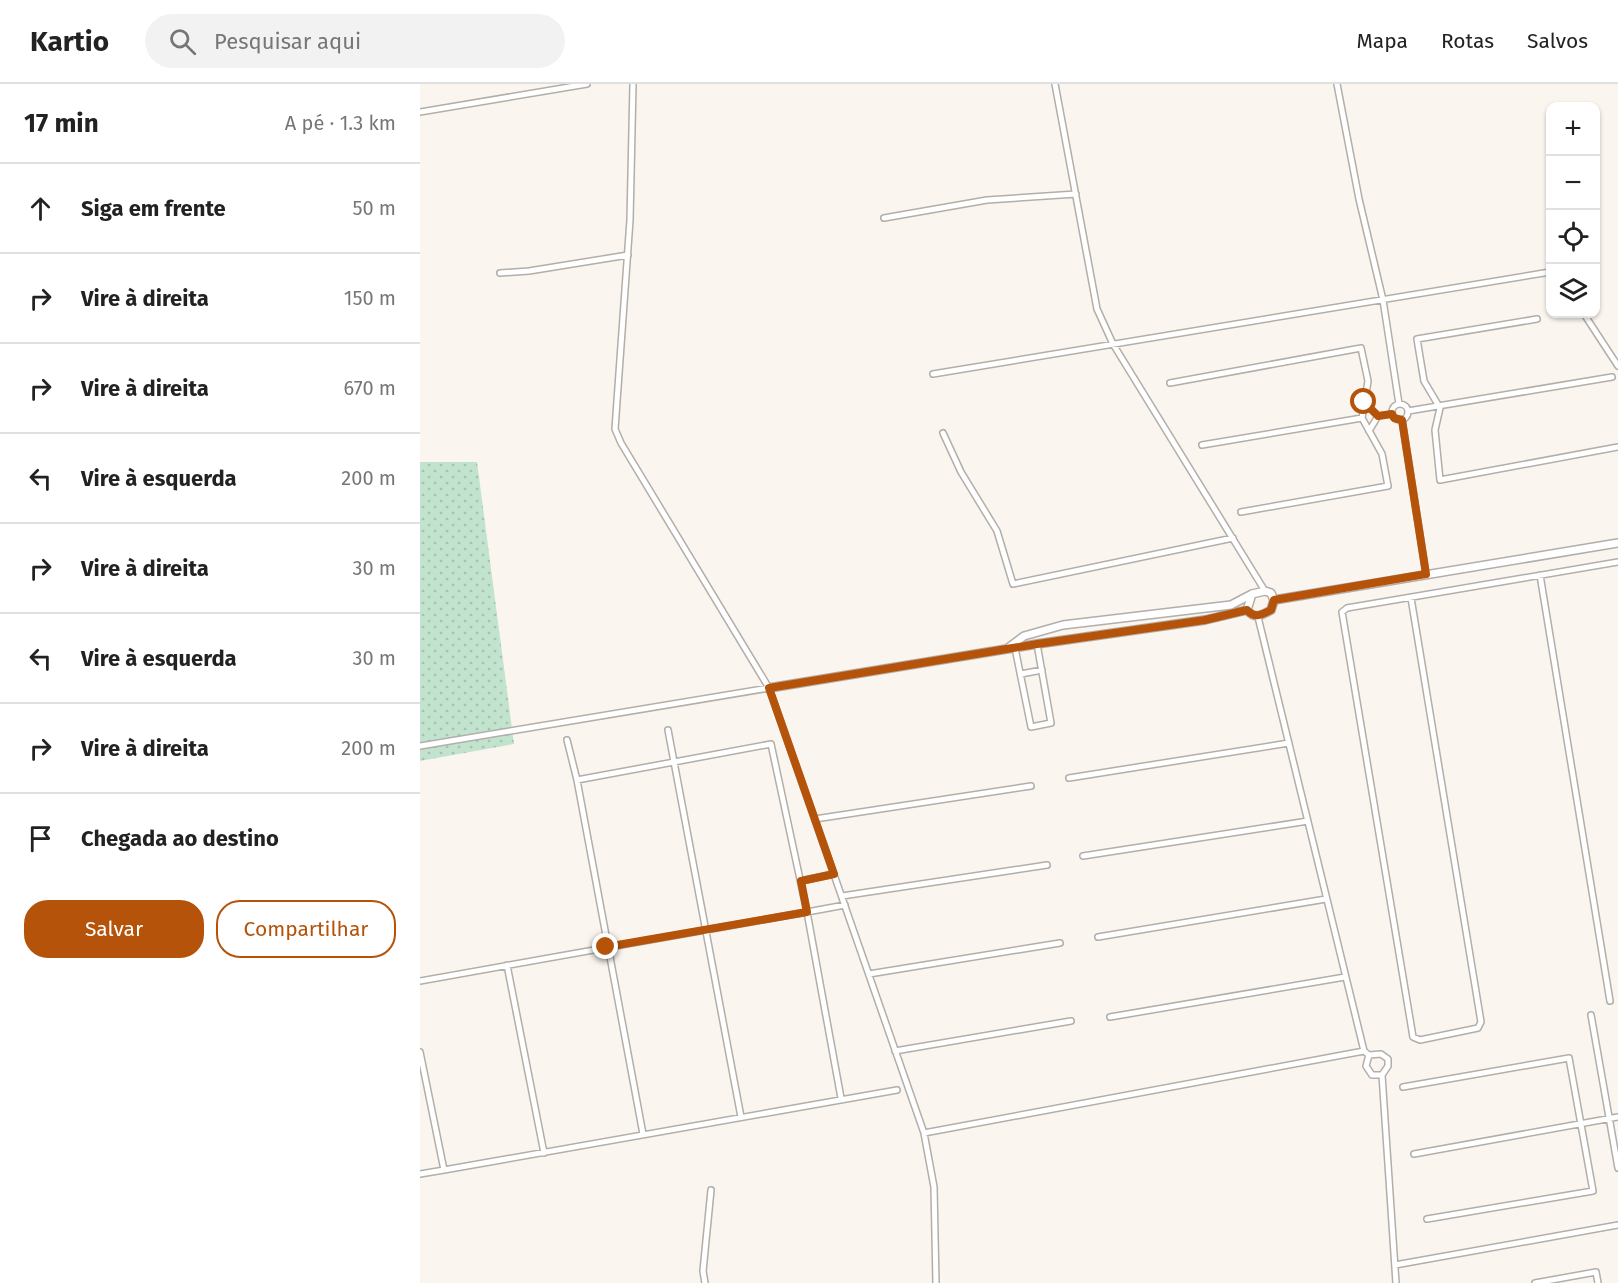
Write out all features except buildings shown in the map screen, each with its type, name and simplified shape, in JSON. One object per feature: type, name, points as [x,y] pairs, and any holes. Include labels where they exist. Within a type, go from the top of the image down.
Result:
[{"type":"street","points":[[420,112],[587,84]]},
{"type":"street","points":[[633,84],[628,255],[615,429],[621,444],[769,688],[924,1134],[934,1187],[936,1283]]},
{"type":"street","points":[[1055,84],[1097,309],[1113,344],[1265,591]]},
{"type":"street","points":[[1337,84],[1359,199],[1383,300],[1399,404]]},
{"type":"street","points":[[884,218],[987,200],[1076,194]]},
{"type":"street","points":[[500,273],[529,271],[628,255]]},
{"type":"street","points":[[933,374],[1546,273]]},
{"type":"street","points":[[1587,318],[1618,366]]},
{"type":"street","points":[[1538,319],[1417,339],[1424,381],[1440,408],[1435,430],[1440,480],[1618,447]]},
{"type":"street","points":[[1170,383],[1361,348],[1368,381],[1362,418],[1382,454],[1388,486],[1241,512]]},
{"type":"street","points":[[1408,411],[1440,408],[1612,377]]},
{"type":"street","points":[[1364,402],[1378,416]]},
{"type":"street","points":[[1399,404],[1403,404],[1408,411],[1406,419],[1394,418],[1392,414],[1392,409],[1399,404]]},
{"type":"street","points":[[1378,416],[1392,414]]},
{"type":"street","points":[[1369,431],[1378,416]]},
{"type":"street","points":[[1202,446],[1362,418]]},
{"type":"street","points":[[1402,420],[1426,574]]},
{"type":"street","points":[[943,433],[962,472],[997,531],[1013,584],[1233,538]]},
{"type":"street","points":[[1274,600],[1618,543]]},
{"type":"street","points":[[1411,598],[1481,1022],[1478,1028],[1420,1040],[1413,1037],[1342,612],[1347,608],[1618,562]]},
{"type":"street","points":[[1540,575],[1610,1001]]},
{"type":"street","points":[[1006,649],[1024,636],[1063,625],[1231,605],[1251,594],[1265,591],[1271,593],[1274,600],[1271,610],[1258,616],[1252,615],[1247,610]]},
{"type":"street","points":[[1247,610],[1251,594]]},
{"type":"street","points":[[420,746],[1037,644],[1205,620],[1247,610]]},
{"type":"street","points":[[1258,616],[1345,977],[1367,1053],[1366,1066],[1372,1075],[1382,1075]]},
{"type":"street","points":[[1015,648],[1031,727],[1051,723],[1037,644]]},
{"type":"street","points":[[1021,674],[1042,670]]},
{"type":"street","points":[[668,730],[741,1117]]},
{"type":"street","points":[[567,740],[577,780],[606,947],[643,1134]]},
{"type":"street","points":[[1069,778],[1288,743]]},
{"type":"street","points":[[577,780],[771,744],[801,881],[841,1098]]},
{"type":"street","points":[[815,819],[1031,786]]},
{"type":"street","points":[[1083,856],[1308,821]]},
{"type":"street","points":[[842,896],[1047,865]]},
{"type":"street","points":[[801,881],[834,874]]},
{"type":"street","points":[[1098,937],[1326,899]]},
{"type":"street","points":[[420,981],[845,905]]},
{"type":"street","points":[[869,974],[1060,943]]},
{"type":"street","points":[[507,965],[544,1153]]},
{"type":"street","points":[[1110,1017],[1345,977]]},
{"type":"street","points":[[1591,1015],[1618,1168]]},
{"type":"street","points":[[895,1051],[1071,1021]]},
{"type":"street","points":[[420,1052],[444,1170]]},
{"type":"street","points":[[924,1134],[1367,1053],[1381,1054],[1388,1059],[1388,1066],[1382,1075],[1396,1283]]},
{"type":"street","points":[[1403,1087],[1569,1058],[1593,1191],[1427,1219]]},
{"type":"street","points":[[420,1174],[841,1098],[897,1090]]},
{"type":"street","points":[[1414,1154],[1618,1117]]},
{"type":"street","points":[[705,1283],[703,1271],[711,1190]]},
{"type":"street","points":[[1395,1265],[1618,1225]]},
{"type":"street","points":[[1535,1283],[1596,1272],[1598,1283]]},
{"type":"green space","points":[[420,462],[477,462],[514,744],[420,761]]},
{"type":"route","points":[[606,947],[807,912],[801,881],[834,874],[769,688],[1037,644],[1205,620],[1247,610],[1252,615],[1258,616],[1271,610],[1274,600],[1426,574],[1402,420],[1397,420],[1392,414],[1378,416],[1364,402]]}]
